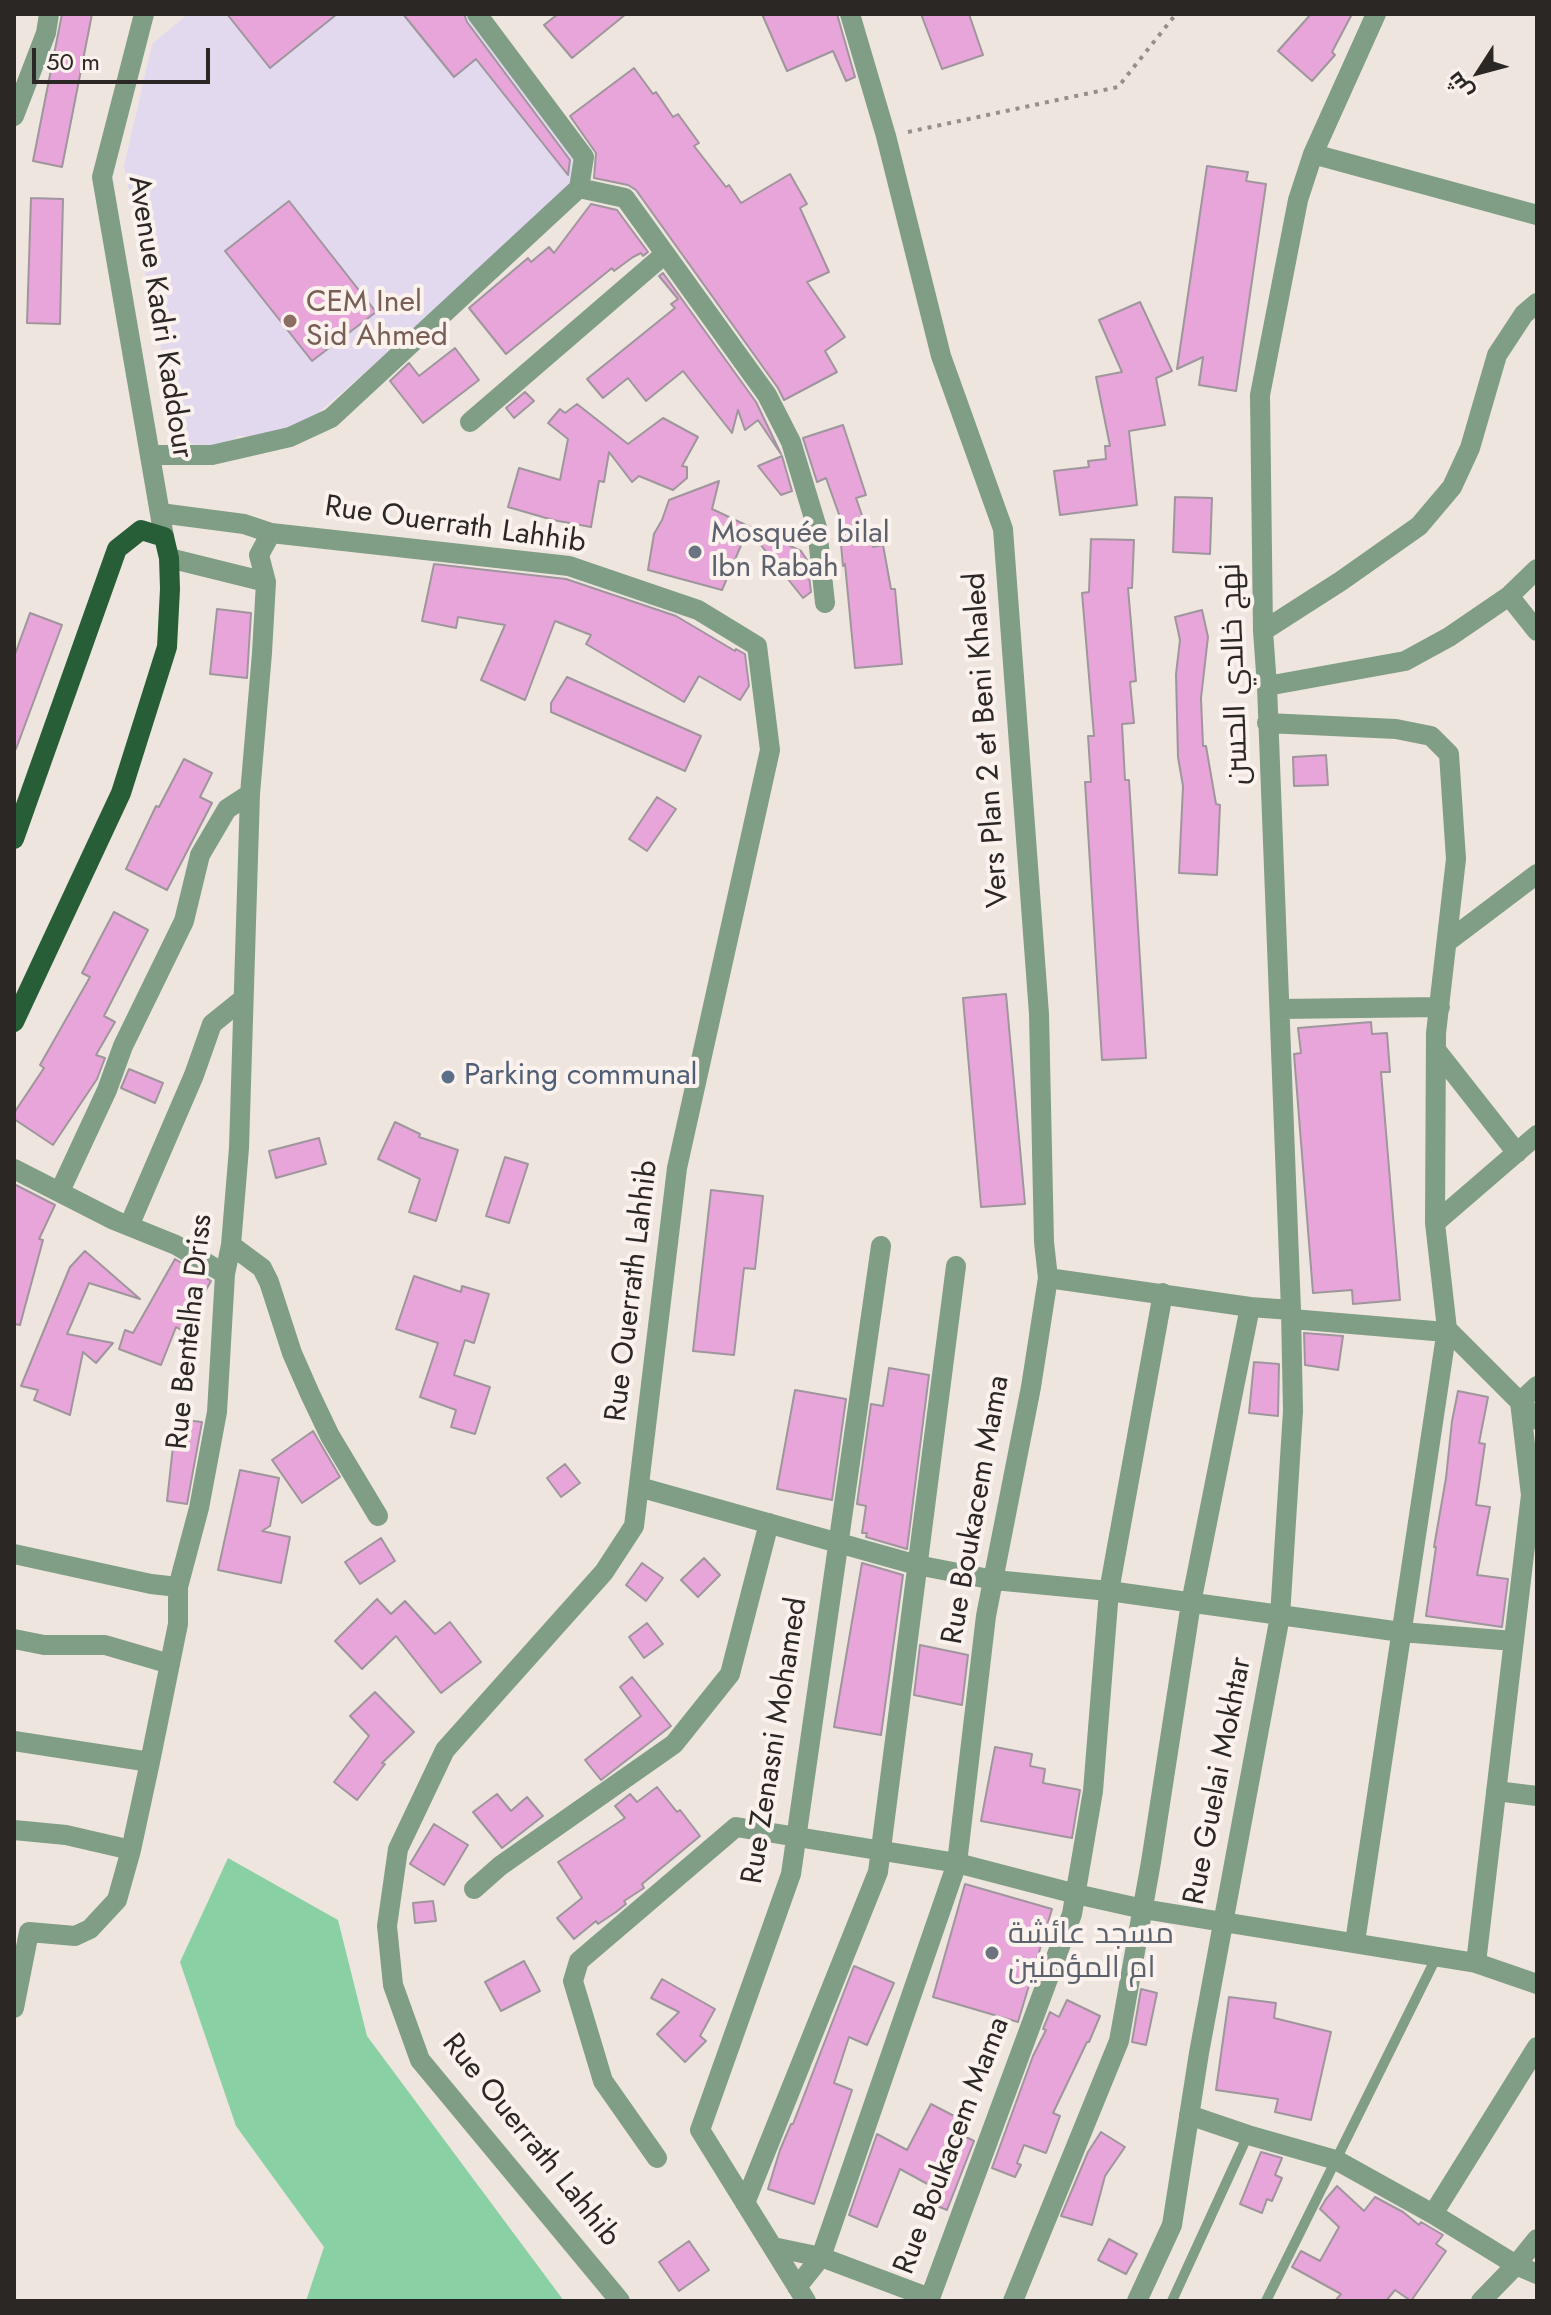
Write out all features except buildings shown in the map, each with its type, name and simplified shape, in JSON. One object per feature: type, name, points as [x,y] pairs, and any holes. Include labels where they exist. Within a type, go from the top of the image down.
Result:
[{"type":"main road","points":[[14,839],[117,549],[141,530],[164,537],[169,558],[170,589],[167,647],[121,793],[14,1022]]},
{"type":"street","points":[[14,116],[46,33],[49,14]]},
{"type":"street","name":"Avenue Kadri Kaddour","points":[[144,14],[102,177],[164,537]]},
{"type":"street","points":[[150,455],[212,455],[290,437],[331,418],[579,188],[584,157],[477,14]]},
{"type":"street","name":"Vers Plan 2 et Beni Khaled","points":[[850,14],[886,136],[941,356],[1003,529],[1039,1014],[1044,1242],[1048,1278]]},
{"type":"street","name":"نهج خالدي الحسن","points":[[1291,1310],[1263,631],[1260,395],[1298,200],[1313,154],[1376,14]]},
{"type":"street","points":[[1313,154],[1537,215]]},
{"type":"street","points":[[579,188],[625,198],[767,395],[791,442],[817,528],[825,603]]},
{"type":"street","points":[[470,422],[665,254]]},
{"type":"street","points":[[1263,631],[1419,526],[1452,487],[1470,448],[1497,355],[1524,314],[1537,303]]},
{"type":"street","points":[[160,513],[244,524],[271,533]]},
{"type":"street","name":"Rue Bentelha Driss","points":[[14,2008],[22,1930],[75,1936],[90,1929],[117,1900],[150,1762],[178,1624],[178,1587],[199,1508],[217,1412],[225,1274],[231,1245],[239,1148],[250,794],[266,582],[259,555],[271,533]]},
{"type":"street","name":"Rue Ouerrath Lahhib","points":[[271,533],[569,566],[698,610],[757,646],[770,750],[677,1168],[634,1526],[604,1572],[445,1750],[398,1849],[387,1926],[393,1985],[420,2060],[620,2301]]},
{"type":"street","points":[[169,558],[266,582]]},
{"type":"street","points":[[1267,686],[1405,661],[1449,637],[1509,596],[1537,569]]},
{"type":"street","points":[[1509,596],[1537,631]]},
{"type":"street","points":[[1267,723],[1396,729],[1431,736],[1449,754],[1456,859],[1436,1050],[1435,1223],[1441,1330],[1401,1632],[1355,1942]]},
{"type":"street","points":[[60,1191],[107,1090],[123,1046],[184,921],[200,855],[227,809],[250,794]]},
{"type":"street","points":[[1447,942],[1537,874]]},
{"type":"street","points":[[129,1226],[194,1075],[212,1024],[243,999]]},
{"type":"street","points":[[1280,1009],[1440,1007]]},
{"type":"street","points":[[1436,1050],[1517,1153]]},
{"type":"street","points":[[1435,1223],[1537,1135]]},
{"type":"street","points":[[14,1169],[129,1226],[176,1245],[225,1274]]},
{"type":"street","points":[[231,1245],[262,1268],[310,1394],[330,1436],[378,1516]]},
{"type":"street","name":"Rue Zenasni Mohamed","points":[[802,2294],[700,2130],[791,1874],[881,1246]]},
{"type":"street","points":[[745,2203],[878,1872],[956,1266]]},
{"type":"street","points":[[1048,1278],[1291,1310],[1292,1319],[1441,1330],[1537,1420]]},
{"type":"street","name":"Rue Boukacem Mama","points":[[1048,1278],[1031,1387],[986,1616],[957,1863],[821,2257],[934,2299],[1072,1914],[1093,1791],[1109,1591],[1163,1293]]},
{"type":"street","points":[[1013,2301],[1119,2041],[1191,1603],[1250,1307]]},
{"type":"street","name":"Rue Guelai Mokhtar","points":[[1137,2301],[1172,2225],[1223,1922],[1280,1616],[1293,1411],[1291,1310]]},
{"type":"street","points":[[1520,1402],[1537,1386]]},
{"type":"street","points":[[1476,1963],[1531,1495],[1520,1402]]},
{"type":"street","points":[[639,1487],[917,1565],[994,1580],[1109,1591],[1401,1632],[1514,1641]]},
{"type":"street","points":[[474,1889],[500,1866],[674,1744],[730,1674],[769,1523]]},
{"type":"street","points":[[14,1554],[178,1587]]},
{"type":"street","points":[[14,1639],[44,1645],[105,1645],[170,1664]]},
{"type":"street","points":[[14,1741],[150,1762]]},
{"type":"street","points":[[1496,1791],[1537,1796]]},
{"type":"street","points":[[657,2158],[603,2081],[573,1981],[579,1961],[736,1827],[957,1863],[1143,1909],[1476,1963],[1537,1984]]},
{"type":"street","points":[[14,1830],[66,1835],[131,1850]]},
{"type":"street","points":[[1433,2214],[1537,2047]]},
{"type":"street","points":[[1189,2115],[1336,2160],[1516,2265],[1537,2274]]},
{"type":"street","points":[[1481,2301],[1537,2239]]},
{"type":"street","points":[[773,2247],[821,2257],[802,2294]]},
{"type":"lane","points":[[1266,2301],[1437,1956]]},
{"type":"lane","points":[[1172,2301],[1248,2135]]},
{"type":"path","points":[[886,136],[1118,87],[1176,14]]},
{"type":"shaded area","name":"CEM Inel Sid Ahmed","points":[[188,14],[477,14],[584,157],[579,188],[290,437],[238,436],[212,455],[179,436],[124,166],[152,44]]},
{"type":"green space","points":[[228,1858],[338,1920],[367,2036],[564,2301],[306,2301],[324,2247],[236,2126],[180,1962]]},
{"type":"place","name":"CEM Inel Sid Ahmed","points":[[290,321]]},
{"type":"place","name":"Mosquée bilal Ibn Rabah","points":[[695,552]]},
{"type":"place","name":"Parking communal","points":[[448,1077]]},
{"type":"place","name":"مسجد عائشة ام المؤمنين","points":[[992,1953]]}]
